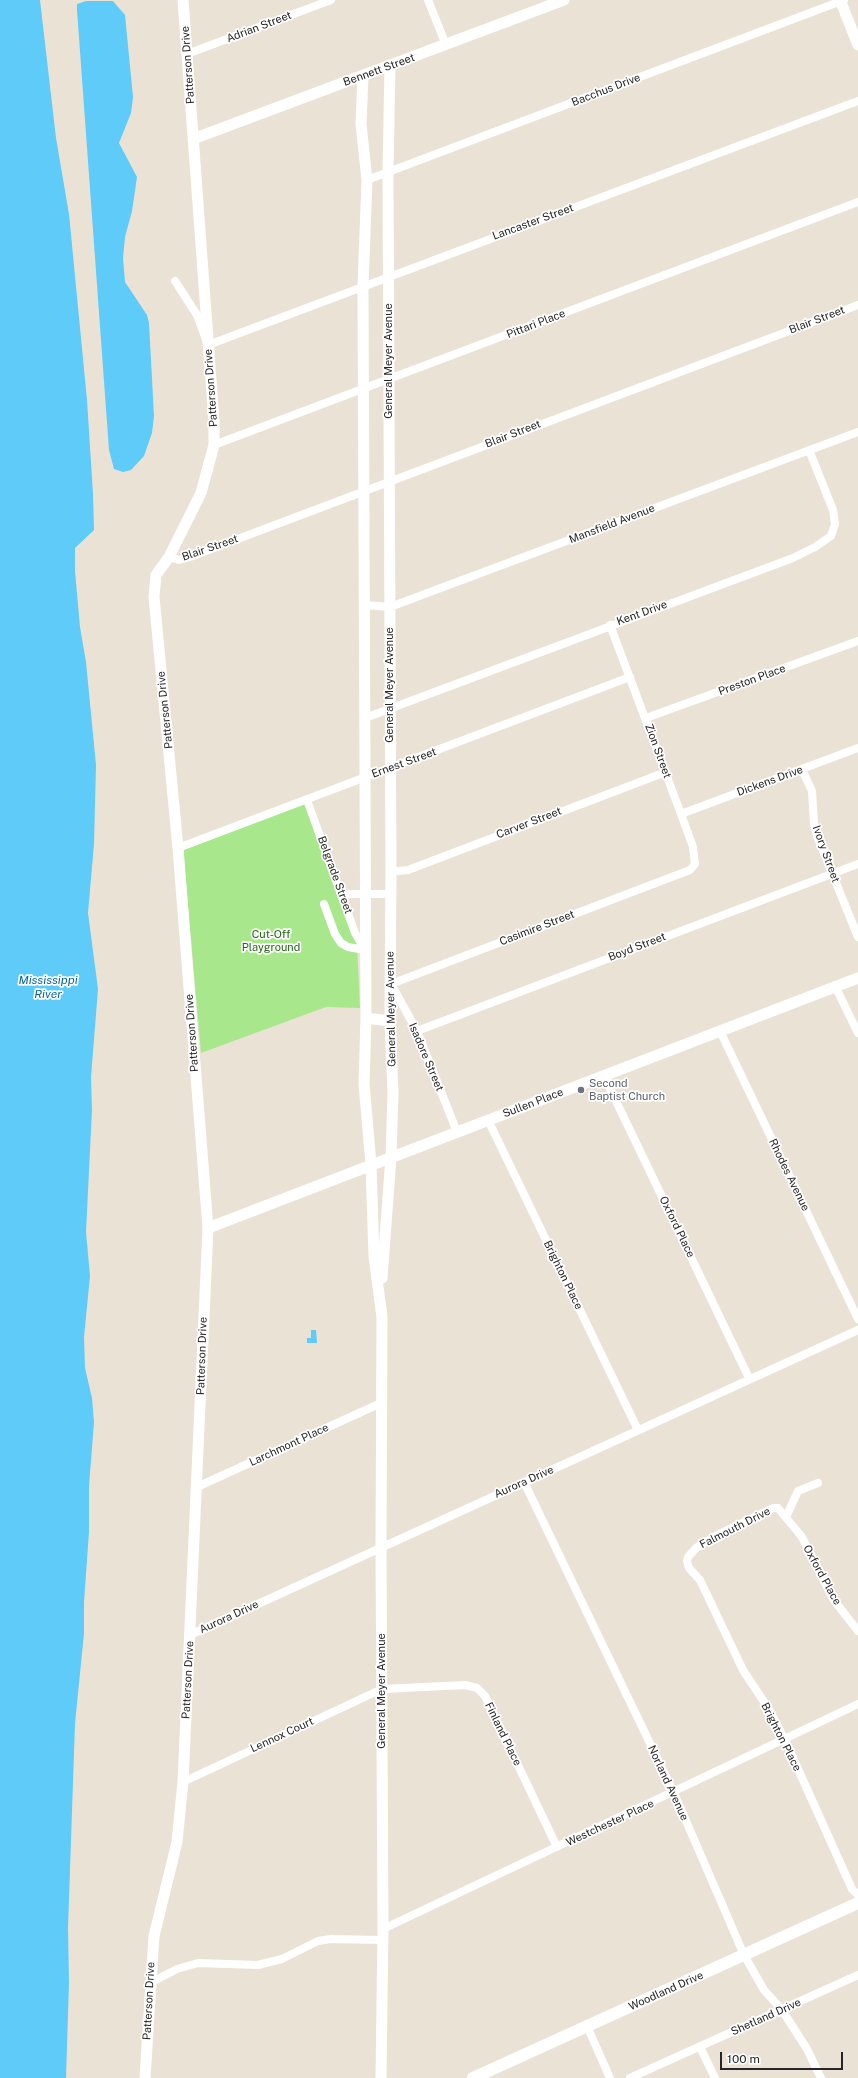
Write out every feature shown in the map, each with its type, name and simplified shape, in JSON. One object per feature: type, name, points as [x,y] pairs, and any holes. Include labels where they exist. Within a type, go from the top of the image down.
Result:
[{"type":"main road","name":"Woodland Drive","points":[[473,2078],[858,1903]]},
{"type":"street","name":"Patterson Drive","points":[[145,2078],[154,1936],[180,1825],[208,1228],[178,848],[154,611],[156,575],[169,557],[201,493],[214,445],[214,421],[183,0]]},
{"type":"street","name":"Adrian Street","points":[[187,54],[331,0]]},
{"type":"street","points":[[428,0],[446,45]]},
{"type":"street","name":"Bennett Street","points":[[193,139],[564,0]]},
{"type":"street","points":[[842,0],[858,45]]},
{"type":"street","name":"Bacchus Drive","points":[[367,180],[842,0]]},
{"type":"street","name":"General Meyer Avenue","points":[[381,2078],[383,1935],[381,1304],[384,1234],[391,1157],[393,1093],[390,1021],[391,707],[388,172],[390,65]]},
{"type":"street","name":"General Meyer Avenue","points":[[362,76],[361,124],[367,180],[363,286],[366,1018],[364,1084],[371,1164],[374,1256],[381,1304]]},
{"type":"street","name":"Lancaster Street","points":[[208,345],[388,276],[858,101]]},
{"type":"street","name":"Pittari Place","points":[[214,445],[858,202]]},
{"type":"street","points":[[175,281],[197,314],[208,345]]},
{"type":"street","name":"Blair Street","points":[[169,557],[179,560],[190,557],[390,480],[858,305]]},
{"type":"street","name":"Mansfield Avenue","points":[[365,606],[390,607],[858,432]]},
{"type":"street","name":"Kent Drive","points":[[365,718],[610,625],[793,558],[827,540],[831,536],[835,524],[833,510],[809,450]]},
{"type":"street","name":"Zion Street","points":[[610,625],[666,772],[696,860],[694,866],[682,872]]},
{"type":"street","name":"Preston Place","points":[[646,718],[858,641]]},
{"type":"street","name":"Ernest Street","points":[[178,848],[630,677]]},
{"type":"street","name":"Dickens Drive","points":[[681,814],[858,748]]},
{"type":"street","name":"Ivory Street","points":[[802,770],[812,791],[814,824],[817,836],[858,937]]},
{"type":"street","name":"Carver Street","points":[[391,870],[399,872],[408,870],[666,772]]},
{"type":"street","name":"Belgrade Street","points":[[307,800],[355,933],[365,950]]},
{"type":"street","name":"Boyd Street","points":[[417,1030],[858,864]]},
{"type":"street","name":"Casimire Street","points":[[391,984],[682,872]]},
{"type":"street","points":[[342,894],[390,894]]},
{"type":"street","points":[[324,904],[335,934],[341,943],[355,949],[365,950]]},
{"type":"street","name":"Sullen Place","points":[[208,1228],[371,1164],[858,978]]},
{"type":"street","name":"Isadore Street","points":[[391,984],[417,1030],[457,1132]]},
{"type":"street","points":[[835,986],[858,1033]]},
{"type":"street","points":[[366,1018],[390,1021]]},
{"type":"street","name":"Rhodes Avenue","points":[[720,1031],[858,1319]]},
{"type":"street","name":"Oxford Place","points":[[604,1076],[749,1378]]},
{"type":"street","name":"Brighton Place","points":[[488,1120],[638,1430]]},
{"type":"street","name":"Aurora Drive","points":[[190,1635],[749,1378],[858,1330]]},
{"type":"street","name":"Larchmont Place","points":[[197,1487],[381,1403]]},
{"type":"street","name":"Norland Avenue","points":[[524,1482],[674,1793],[744,1955],[764,1990],[782,2010],[807,2049],[821,2078]]},
{"type":"street","points":[[786,1517],[798,1491],[818,1483]]},
{"type":"street","name":"Falmouth Drive","points":[[700,1580],[689,1568],[687,1561],[690,1553],[718,1534],[772,1508],[778,1508],[802,1537]]},
{"type":"street","name":"Oxford Place","points":[[802,1537],[833,1599],[858,1631]]},
{"type":"street","name":"Brighton Place","points":[[700,1580],[743,1670],[770,1712],[785,1740],[852,1889],[858,1895]]},
{"type":"street","name":"Finland Place","points":[[382,1689],[465,1685],[477,1688],[485,1696],[494,1712],[557,1847]]},
{"type":"street","name":"Lennox Court","points":[[183,1782],[382,1689]]},
{"type":"street","name":"Westchester Place","points":[[150,1983],[177,1969],[198,1963],[258,1965],[282,1958],[318,1941],[383,1935],[557,1847],[674,1793],[858,1704]]},
{"type":"street","name":"Shetland Drive","points":[[630,2078],[858,1975]]},
{"type":"street","points":[[587,2026],[610,2078]]},
{"type":"street","points":[[700,2047],[715,2078]]},
{"type":"green space","name":"Cut-Off Playground","points":[[305,804],[357,944],[360,1008],[326,1007],[201,1053],[183,849]]},
{"type":"water","name":"Mississippi River","points":[[0,0],[40,0],[56,138],[69,214],[87,400],[93,494],[94,530],[75,548],[75,571],[80,627],[86,662],[96,765],[94,844],[88,913],[98,989],[91,1077],[92,1110],[86,1232],[90,1276],[84,1337],[85,1368],[92,1398],[94,1422],[89,1486],[89,1532],[84,1602],[84,1633],[75,1724],[68,1928],[69,1983],[66,2078],[0,2078]]},
{"type":"water","points":[[86,1],[113,1],[125,15],[133,97],[131,113],[119,143],[137,177],[132,211],[125,237],[123,258],[125,282],[147,315],[149,323],[154,416],[152,433],[144,456],[131,470],[123,472],[114,469],[109,450],[77,10],[77,4]]},
{"type":"water","points":[[311,1330],[316,1330],[317,1343],[307,1343],[307,1338],[311,1338]]},
{"type":"place","name":"Second Baptist Church","points":[[581,1090]]}]
